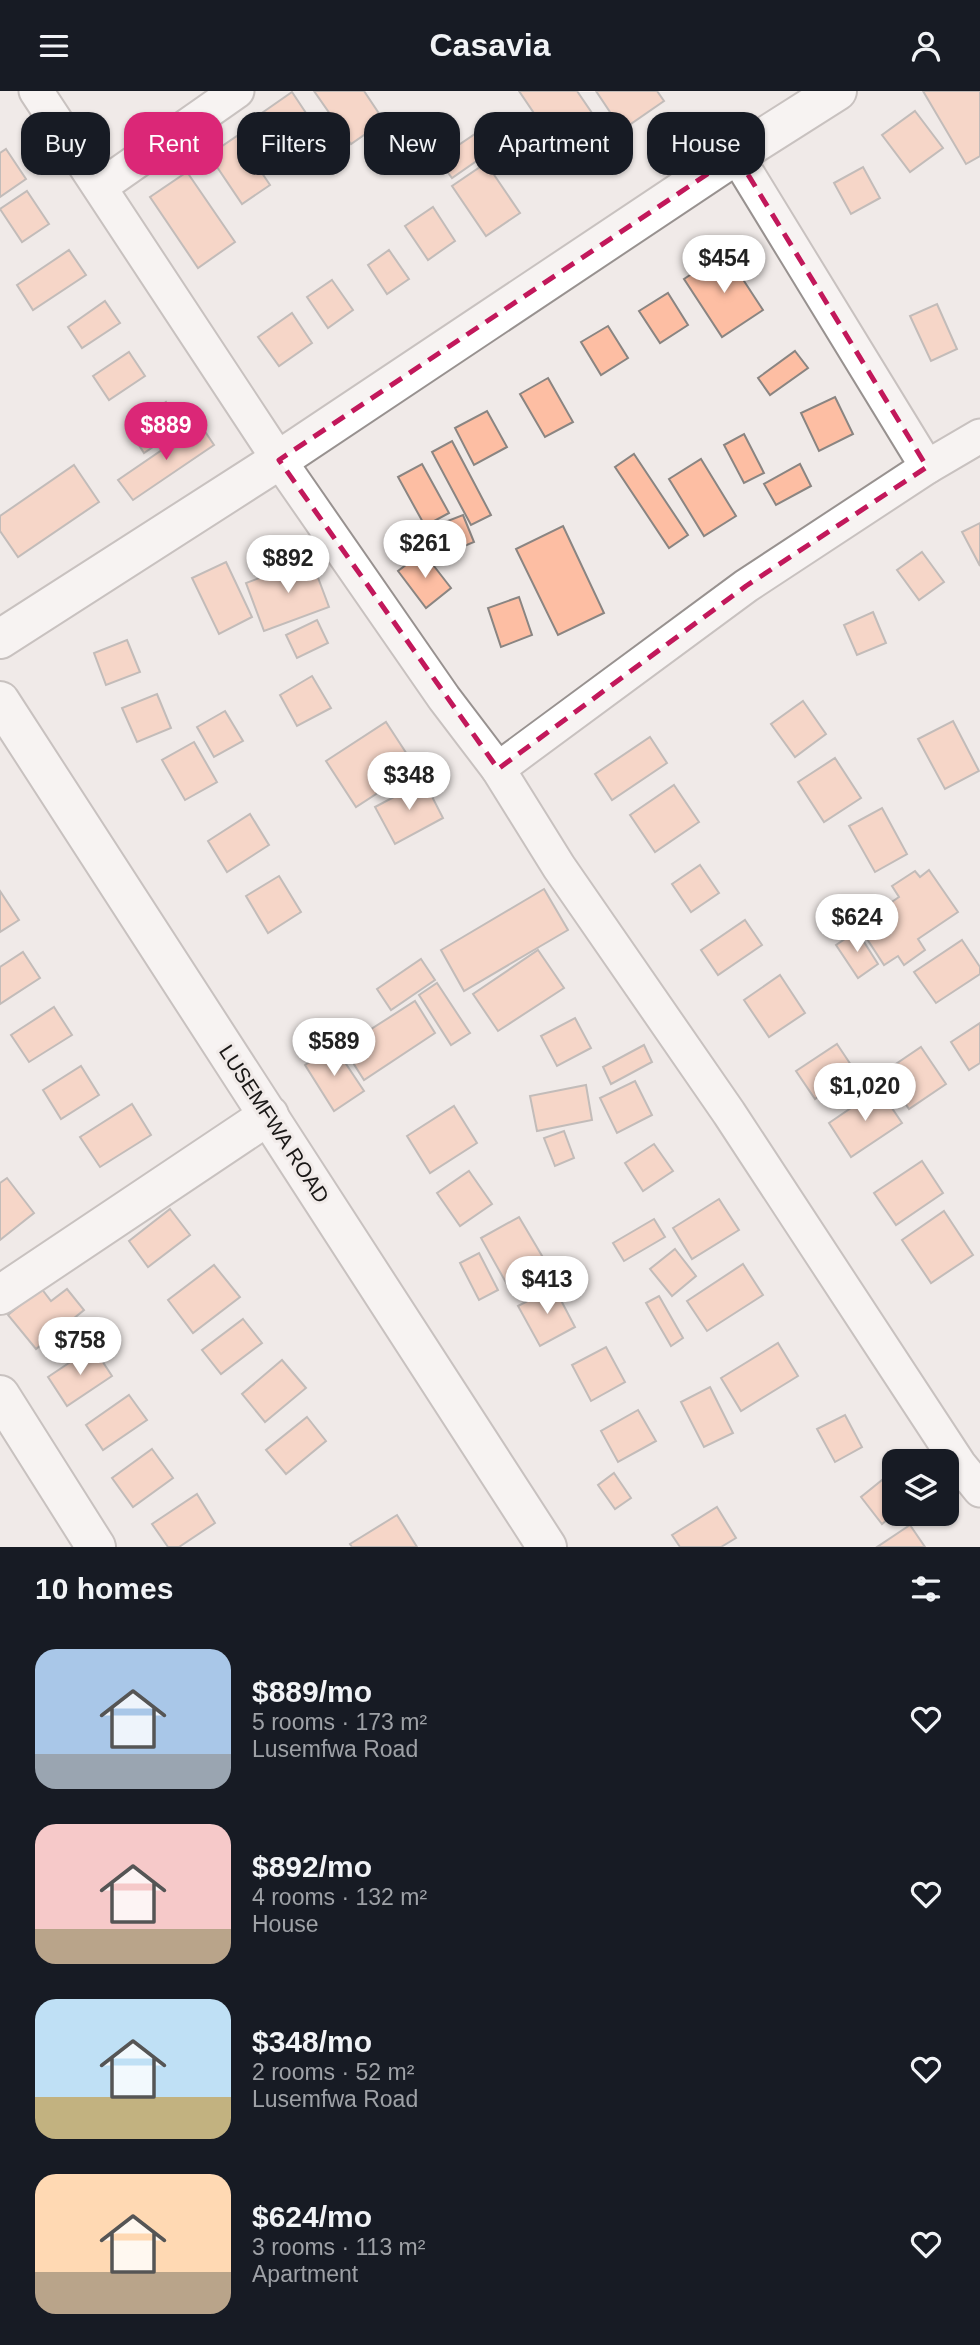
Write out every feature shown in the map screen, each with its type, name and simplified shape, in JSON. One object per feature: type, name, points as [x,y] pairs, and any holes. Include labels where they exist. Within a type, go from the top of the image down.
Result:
[{"type":"street","points":[[36,91],[279,460],[444,698],[498,769],[559,867],[722,1102],[951,1452],[980,1490]]},
{"type":"street","points":[[100,187],[237,91]]},
{"type":"street","points":[[765,137],[837,91]]},
{"type":"street","points":[[0,639],[279,460],[706,175]]},
{"type":"street","points":[[748,175],[927,467]]},
{"type":"street","points":[[498,769],[746,586],[927,467],[980,436]]},
{"type":"street","name":"LUSEMFWA ROAD","points":[[0,701],[547,1547]]},
{"type":"street","points":[[0,1295],[269,1115]]},
{"type":"street","points":[[0,1395],[96,1547]]},
{"type":"highlighted area","points":[[736,155],[927,467],[746,586],[498,769],[279,460]]},
{"type":"building","points":[[314,91],[364,91],[378,112],[364,112],[364,135],[351,144],[350,112],[329,112]]},
{"type":"building","points":[[519,91],[577,91],[591,112],[533,112]]},
{"type":"building","points":[[596,91],[657,91],[664,101],[633,122],[633,112],[610,112]]},
{"type":"building","points":[[923,91],[980,91],[980,156],[966,164]]},
{"type":"building","points":[[292,92],[305,112],[263,112]]},
{"type":"building","points":[[915,111],[943,148],[910,172],[882,135]]},
{"type":"building","points":[[474,135],[474,163],[460,172],[460,144]]},
{"type":"building","points":[[237,136],[237,175],[263,175],[270,185],[242,204],[222,175],[223,146]]},
{"type":"building","points":[[6,149],[26,179],[0,197],[0,153]]},
{"type":"building","points":[[863,167],[880,198],[851,214],[834,183]]},
{"type":"building","points":[[474,171],[474,175],[494,175],[520,213],[486,236],[452,186]]},
{"type":"building","points":[[183,175],[189,175],[235,242],[198,268],[150,197]]},
{"type":"building","points":[[27,191],[49,224],[22,242],[0,209]]},
{"type":"building","points":[[433,207],[455,241],[428,260],[405,226]]},
{"type":"building","points":[[69,250],[86,275],[33,310],[17,285]]},
{"type":"building","points":[[389,250],[409,279],[387,294],[368,265]]},
{"type":"building","points":[[725,252],[763,310],[722,337],[684,279]]},
{"type":"building","points":[[332,280],[353,310],[328,328],[307,297]]},
{"type":"building","points":[[668,293],[688,325],[660,343],[639,311]]},
{"type":"building","points":[[105,301],[120,323],[82,348],[68,327]]},
{"type":"building","points":[[937,304],[957,349],[931,361],[910,316]]},
{"type":"building","points":[[292,313],[312,343],[279,366],[258,337]]},
{"type":"building","points":[[608,326],[628,358],[601,375],[581,342]]},
{"type":"building","points":[[795,351],[808,368],[770,395],[758,378]]},
{"type":"building","points":[[129,352],[145,376],[109,400],[93,376]]},
{"type":"building","points":[[548,378],[573,422],[545,437],[520,394]]},
{"type":"building","points":[[835,397],[853,434],[819,451],[801,413]]},
{"type":"building","points":[[166,402],[182,427],[144,453],[128,428]]},
{"type":"building","points":[[487,411],[507,447],[474,465],[455,428]]},
{"type":"building","points":[[200,424],[214,445],[133,500],[118,480]]},
{"type":"building","points":[[744,434],[764,473],[744,483],[724,445]]},
{"type":"building","points":[[452,441],[491,515],[471,525],[432,452]]},
{"type":"building","points":[[634,454],[688,535],[669,548],[615,467]]},
{"type":"building","points":[[701,459],[736,516],[704,536],[669,479]]},
{"type":"building","points":[[422,464],[449,513],[425,526],[398,477]]},
{"type":"building","points":[[800,464],[811,486],[776,505],[764,484]]},
{"type":"building","points":[[74,465],[99,502],[18,557],[0,531],[0,516]]},
{"type":"building","points":[[463,515],[474,542],[438,557],[427,529]]},
{"type":"building","points":[[980,523],[980,566],[962,532]]},
{"type":"building","points":[[563,526],[604,613],[558,635],[516,549]]},
{"type":"building","points":[[423,552],[451,588],[426,608],[398,571]]},
{"type":"building","points":[[922,552],[944,582],[919,600],[897,570]]},
{"type":"building","points":[[311,559],[329,607],[264,631],[246,583]]},
{"type":"building","points":[[226,562],[252,617],[219,634],[192,578]]},
{"type":"building","points":[[519,597],[532,635],[501,647],[488,608]]},
{"type":"building","points":[[873,612],[886,643],[857,655],[844,625]]},
{"type":"building","points":[[317,620],[328,643],[297,658],[286,635]]},
{"type":"building","points":[[127,640],[140,672],[106,685],[94,653]]},
{"type":"building","points":[[312,676],[331,708],[297,726],[280,695]]},
{"type":"building","points":[[157,694],[171,728],[137,742],[122,708]]},
{"type":"building","points":[[803,701],[826,734],[795,757],[771,724]]},
{"type":"building","points":[[225,711],[243,741],[214,757],[197,727]]},
{"type":"building","points":[[953,721],[979,771],[945,789],[918,739]]},
{"type":"building","points":[[386,722],[416,768],[356,807],[326,761]]},
{"type":"building","points":[[650,737],[667,763],[612,800],[595,774]]},
{"type":"building","points":[[194,742],[217,782],[185,800],[162,760]]},
{"type":"building","points":[[835,758],[861,798],[824,822],[798,782]]},
{"type":"building","points":[[424,781],[443,818],[395,844],[375,807]]},
{"type":"building","points":[[674,785],[699,822],[655,852],[630,815]]},
{"type":"building","points":[[882,808],[907,854],[875,872],[849,826]]},
{"type":"building","points":[[250,814],[269,845],[227,872],[208,841]]},
{"type":"building","points":[[700,865],[719,893],[691,912],[672,884]]},
{"type":"building","points":[[929,870],[958,912],[918,939],[925,950],[904,965],[898,956],[884,965],[858,925],[899,897],[892,886],[915,871],[920,877]]},
{"type":"building","points":[[279,876],[301,912],[268,933],[246,896]]},
{"type":"building","points":[[544,889],[568,930],[464,991],[441,950]]},
{"type":"building","points":[[0,891],[19,920],[0,932]]},
{"type":"building","points":[[745,920],[762,945],[718,975],[701,950]]},
{"type":"building","points":[[857,931],[878,964],[858,978],[836,945]]},
{"type":"building","points":[[962,940],[980,967],[980,974],[936,1003],[914,972]]},
{"type":"building","points":[[538,950],[564,988],[498,1031],[473,994]]},
{"type":"building","points":[[23,952],[40,978],[0,1004],[0,967]]},
{"type":"building","points":[[421,959],[435,980],[391,1010],[377,989]]},
{"type":"building","points":[[780,975],[805,1013],[769,1037],[744,1000]]},
{"type":"building","points":[[437,983],[470,1033],[451,1045],[419,995]]},
{"type":"building","points":[[415,1001],[435,1033],[364,1080],[343,1047]]},
{"type":"building","points":[[54,1007],[72,1035],[29,1062],[11,1035]]},
{"type":"building","points":[[575,1018],[591,1048],[557,1066],[541,1036]]},
{"type":"building","points":[[980,1023],[980,1063],[969,1070],[951,1042]]},
{"type":"building","points":[[837,1044],[855,1071],[815,1099],[796,1071]]},
{"type":"building","points":[[644,1045],[652,1062],[611,1084],[603,1067]]},
{"type":"building","points":[[334,1046],[364,1091],[334,1111],[305,1065]]},
{"type":"building","points":[[921,1047],[946,1084],[909,1109],[884,1072]]},
{"type":"building","points":[[81,1066],[99,1095],[61,1119],[43,1090]]},
{"type":"building","points":[[635,1081],[652,1115],[617,1133],[600,1098]]},
{"type":"building","points":[[586,1085],[592,1120],[537,1131],[530,1096]]},
{"type":"building","points":[[879,1089],[902,1123],[851,1157],[829,1123]]},
{"type":"building","points":[[132,1104],[151,1135],[100,1167],[80,1137]]},
{"type":"building","points":[[454,1106],[477,1143],[430,1173],[407,1136]]},
{"type":"building","points":[[564,1131],[574,1158],[555,1166],[544,1138]]},
{"type":"building","points":[[654,1144],[673,1171],[643,1191],[625,1163]]},
{"type":"building","points":[[922,1161],[943,1193],[896,1225],[874,1193]]},
{"type":"building","points":[[469,1171],[492,1204],[460,1226],[437,1193]]},
{"type":"building","points":[[7,1178],[34,1213],[0,1240],[0,1183]]},
{"type":"building","points":[[719,1199],[739,1230],[692,1259],[673,1228]]},
{"type":"building","points":[[170,1209],[190,1235],[148,1267],[129,1241]]},
{"type":"building","points":[[944,1211],[973,1255],[931,1283],[902,1240]]},
{"type":"building","points":[[519,1217],[548,1266],[509,1288],[481,1238]]},
{"type":"building","points":[[654,1219],[665,1237],[624,1261],[613,1243]]},
{"type":"building","points":[[675,1249],[696,1276],[672,1296],[650,1269]]},
{"type":"building","points":[[479,1253],[498,1290],[479,1300],[460,1263]]},
{"type":"building","points":[[743,1264],[763,1295],[707,1331],[687,1301]]},
{"type":"building","points":[[214,1265],[240,1297],[193,1333],[168,1300]]},
{"type":"building","points":[[554,1287],[575,1327],[540,1346],[518,1306]]},
{"type":"building","points":[[41,1288],[51,1301],[67,1289],[84,1310],[36,1349],[8,1315]]},
{"type":"building","points":[[659,1296],[683,1338],[671,1346],[646,1303]]},
{"type":"building","points":[[243,1319],[262,1343],[221,1374],[202,1350]]},
{"type":"building","points":[[778,1343],[798,1376],[741,1411],[721,1378]]},
{"type":"building","points":[[93,1347],[112,1376],[67,1406],[48,1377]]},
{"type":"building","points":[[606,1347],[625,1382],[591,1401],[572,1365]]},
{"type":"building","points":[[282,1360],[306,1388],[265,1422],[242,1394]]},
{"type":"building","points":[[710,1387],[733,1433],[704,1447],[681,1402]]},
{"type":"building","points":[[129,1395],[147,1420],[103,1450],[86,1425]]},
{"type":"building","points":[[638,1410],[656,1441],[618,1462],[601,1431]]},
{"type":"building","points":[[845,1415],[862,1447],[835,1462],[817,1429]]},
{"type":"building","points":[[307,1417],[326,1441],[286,1474],[266,1450]]},
{"type":"building","points":[[152,1449],[173,1478],[133,1507],[112,1478]]},
{"type":"building","points":[[614,1473],[631,1498],[615,1509],[598,1485]]},
{"type":"building","points":[[882,1480],[882,1524],[861,1497]]},
{"type":"building","points":[[197,1494],[215,1523],[179,1547],[168,1547],[152,1524]]},
{"type":"building","points":[[717,1507],[736,1538],[721,1547],[680,1547],[672,1535]]},
{"type":"building","points":[[397,1515],[417,1547],[352,1547],[350,1544]]},
{"type":"building","points":[[911,1526],[925,1547],[877,1547]]}]
